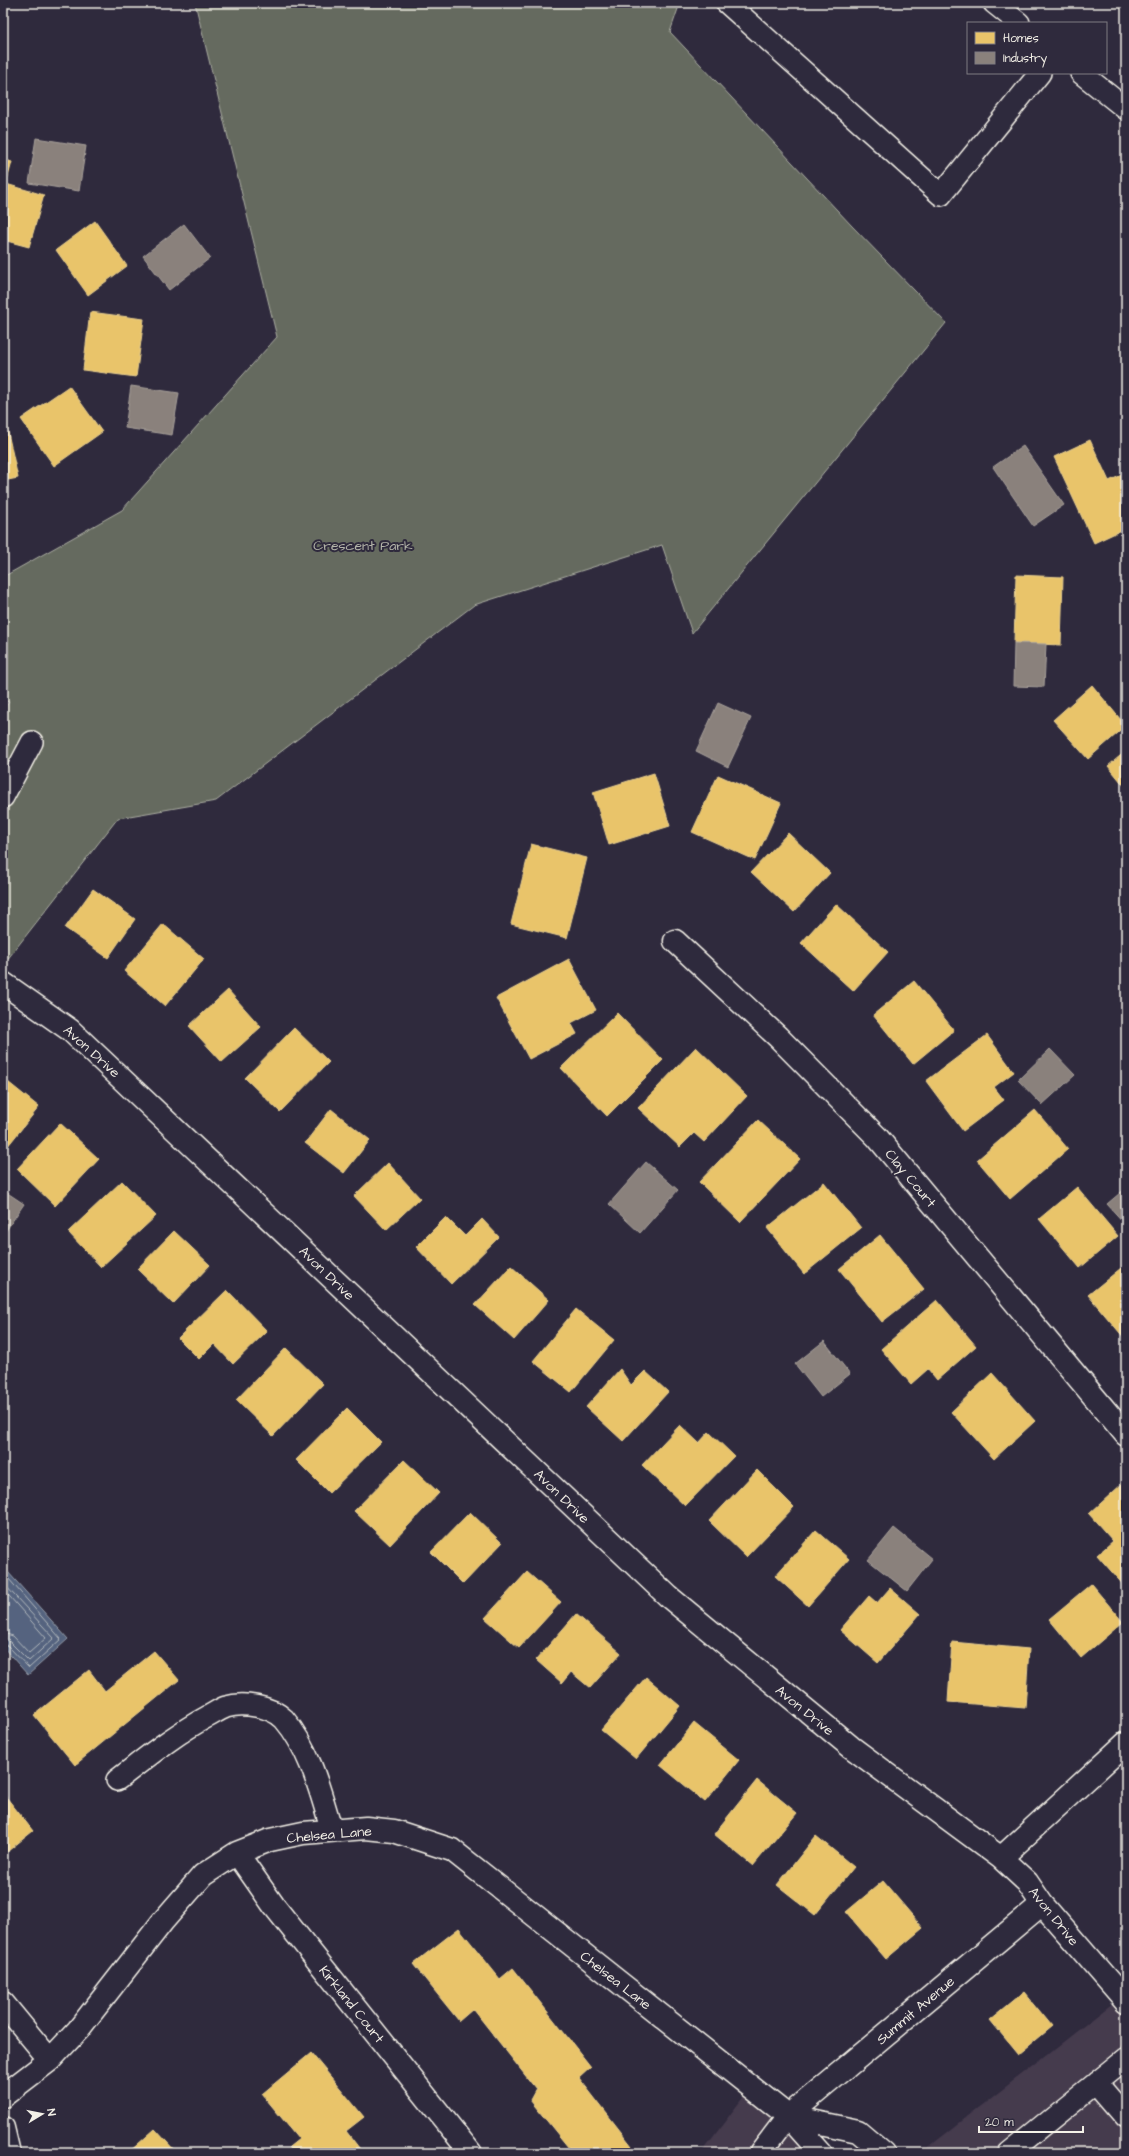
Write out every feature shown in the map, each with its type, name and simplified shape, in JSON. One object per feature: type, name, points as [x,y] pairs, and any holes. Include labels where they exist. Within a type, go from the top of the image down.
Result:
[{"type":"street","name":"Clay Court","points":[[675,941],[778,1036],[877,1136],[1126,1435]]},
{"type":"street","name":"Avon Drive","points":[[3,983],[70,1030],[669,1598],[851,1747],[1001,1858],[1027,1882],[1042,1904],[1126,2001]]},
{"type":"street","points":[[1001,1858],[1126,1744]]},
{"type":"street","name":"Chelsea Lane","points":[[3,2096],[50,2060],[78,2030],[163,1921],[203,1875],[236,1852],[276,1839],[302,1833],[366,1828],[394,1831],[452,1850],[788,2116],[821,2153]]},
{"type":"street","name":"Kirkland Court","points":[[236,1852],[274,1906],[471,2153]]},
{"type":"street","name":"Summit Avenue","points":[[788,2116],[1042,1904]]},
{"type":"street","points":[[3,2003],[50,2060]]},
{"type":"street","name":"Chelsea Lane","points":[[788,2116],[858,2131],[884,2153]]},
{"type":"street","points":[[3,2128],[9,2153]]},
{"type":"lane","points":[[727,3],[941,194],[1039,74]]},
{"type":"lane","points":[[994,3],[1018,22]]},
{"type":"lane","points":[[1082,74],[1126,109]]},
{"type":"lane","points":[[3,797],[32,742]]},
{"type":"lane","points":[[117,1780],[158,1749],[199,1722],[226,1707],[257,1705],[283,1718],[300,1744],[317,1782],[332,1831]]},
{"type":"lane","points":[[1009,2153],[1126,2058]]},
{"type":"lane","points":[[1096,2082],[1126,2117]]},
{"type":"lane","points":[[760,2153],[788,2116]]},
{"type":"shaded area","points":[[1122,1996],[1126,2001],[1126,2153],[921,2153]]},
{"type":"shaded area","points":[[751,2087],[821,2153],[701,2153]]},
{"type":"green space","name":"Crescent Park","points":[[195,3],[680,3],[670,32],[852,226],[946,323],[692,633],[662,545],[474,605],[216,801],[118,818],[3,965],[3,711],[9,702],[3,700],[3,577],[122,510],[277,337]]},
{"type":"water","points":[[7,1571],[68,1639],[28,1675],[3,1647],[3,1575]]},
{"type":"building: Homes","points":[[3,159],[12,162],[6,184],[44,195],[29,247],[3,240]]},
{"type":"building: Homes","points":[[95,221],[127,266],[88,295],[56,250]]},
{"type":"building: Homes","points":[[90,312],[144,319],[136,377],[83,370]]},
{"type":"building: Homes","points":[[69,386],[102,432],[54,466],[21,419]]},
{"type":"building: Homes","points":[[6,424],[18,478],[3,481],[3,425]]},
{"type":"building: Homes","points":[[1090,440],[1109,481],[1126,473],[1126,528],[1094,543],[1054,457]]},
{"type":"building: Homes","points":[[1016,575],[1063,577],[1061,645],[1014,643]]},
{"type":"building: Homes","points":[[1092,685],[1126,726],[1088,759],[1053,720]]},
{"type":"building: Homes","points":[[1126,751],[1126,788],[1108,766]]},
{"type":"building: Homes","points":[[654,773],[670,826],[609,845],[593,792]]},
{"type":"building: Homes","points":[[718,775],[781,803],[755,860],[692,832]]},
{"type":"building: Homes","points":[[788,833],[830,873],[794,912],[751,872]]},
{"type":"building: Homes","points":[[531,844],[587,858],[567,938],[511,924]]},
{"type":"building: Homes","points":[[93,889],[135,919],[108,958],[65,928]]},
{"type":"building: Homes","points":[[836,904],[888,952],[853,991],[801,943]]},
{"type":"building: Homes","points":[[163,924],[204,959],[165,1006],[124,971]]},
{"type":"building: Homes","points":[[569,959],[596,1010],[571,1023],[577,1034],[529,1059],[496,998]]},
{"type":"building: Homes","points":[[914,981],[954,1030],[913,1064],[873,1015]]},
{"type":"building: Homes","points":[[228,990],[261,1027],[222,1062],[189,1026]]},
{"type":"building: Homes","points":[[617,1013],[663,1060],[607,1116],[561,1068]]},
{"type":"building: Homes","points":[[294,1028],[329,1062],[280,1112],[245,1078]]},
{"type":"building: Homes","points":[[987,1035],[1014,1072],[994,1087],[1004,1100],[963,1131],[926,1081]]},
{"type":"building: Homes","points":[[696,1047],[747,1096],[704,1142],[694,1133],[680,1147],[638,1108]]},
{"type":"building: Homes","points":[[3,1078],[39,1107],[7,1147],[3,1144]]},
{"type":"building: Homes","points":[[331,1109],[370,1140],[344,1173],[305,1143]]},
{"type":"building: Homes","points":[[1035,1110],[1068,1149],[1010,1199],[977,1160]]},
{"type":"building: Homes","points":[[758,1120],[800,1159],[740,1222],[699,1182]]},
{"type":"building: Homes","points":[[60,1123],[99,1159],[55,1206],[17,1169]]},
{"type":"building: Homes","points":[[388,1163],[420,1198],[386,1230],[354,1196]]},
{"type":"building: Homes","points":[[122,1181],[156,1216],[101,1267],[68,1232]]},
{"type":"building: Homes","points":[[824,1182],[861,1228],[804,1274],[767,1228]]},
{"type":"building: Homes","points":[[1077,1187],[1118,1236],[1080,1268],[1039,1219]]},
{"type":"building: Homes","points":[[446,1217],[465,1236],[482,1219],[499,1237],[451,1284],[416,1247]]},
{"type":"building: Homes","points":[[174,1231],[210,1265],[173,1304],[137,1269]]},
{"type":"building: Homes","points":[[880,1235],[924,1289],[882,1322],[839,1269]]},
{"type":"building: Homes","points":[[1126,1264],[1126,1340],[1088,1295]]},
{"type":"building: Homes","points":[[511,1266],[549,1300],[514,1340],[475,1305]]},
{"type":"building: Homes","points":[[227,1290],[267,1331],[233,1364],[214,1344],[199,1359],[178,1338]]},
{"type":"building: Homes","points":[[937,1300],[976,1346],[937,1380],[928,1369],[911,1384],[881,1349]]},
{"type":"building: Homes","points":[[576,1309],[614,1340],[571,1392],[533,1361]]},
{"type":"building: Homes","points":[[286,1348],[323,1384],[273,1436],[236,1400]]},
{"type":"building: Homes","points":[[620,1369],[631,1385],[645,1371],[668,1392],[623,1441],[586,1407]]},
{"type":"building: Homes","points":[[992,1373],[1035,1421],[994,1459],[951,1412]]},
{"type":"building: Homes","points":[[347,1408],[381,1442],[329,1493],[296,1460]]},
{"type":"building: Homes","points":[[680,1425],[699,1443],[709,1432],[734,1456],[685,1506],[642,1465]]},
{"type":"building: Homes","points":[[404,1460],[439,1493],[390,1545],[354,1511]]},
{"type":"building: Homes","points":[[757,1470],[794,1507],[746,1557],[709,1521]]},
{"type":"building: Homes","points":[[1123,1483],[1126,1486],[1126,1588],[1097,1555],[1113,1541],[1089,1514]]},
{"type":"building: Homes","points":[[470,1512],[502,1543],[463,1584],[431,1552]]},
{"type":"building: Homes","points":[[816,1530],[849,1559],[808,1606],[775,1576]]},
{"type":"building: Homes","points":[[527,1572],[561,1602],[519,1648],[485,1618]]},
{"type":"building: Homes","points":[[1091,1584],[1123,1622],[1081,1658],[1049,1619]]},
{"type":"building: Homes","points":[[890,1588],[920,1614],[878,1663],[840,1630],[869,1596],[877,1603]]},
{"type":"building: Homes","points":[[576,1614],[621,1653],[590,1688],[571,1672],[562,1683],[536,1660]]},
{"type":"building: Homes","points":[[952,1642],[1029,1649],[1025,1708],[948,1702]]},
{"type":"building: Homes","points":[[154,1651],[179,1680],[75,1765],[34,1715],[89,1670],[105,1691]]},
{"type":"building: Homes","points":[[646,1677],[680,1706],[636,1759],[601,1730]]},
{"type":"building: Homes","points":[[694,1723],[739,1760],[705,1802],[660,1765]]},
{"type":"building: Homes","points":[[757,1780],[797,1813],[753,1866],[714,1834]]},
{"type":"building: Homes","points":[[3,1793],[33,1831],[3,1855]]},
{"type":"building: Homes","points":[[816,1836],[854,1867],[815,1915],[777,1885]]},
{"type":"building: Homes","points":[[883,1881],[923,1928],[886,1959],[846,1912]]},
{"type":"building: Homes","points":[[459,1928],[500,1979],[513,1968],[591,2067],[579,2078],[632,2146],[623,2153],[573,2153],[530,2100],[536,2089],[473,2009],[459,2021],[413,1964]]},
{"type":"building: Homes","points":[[1024,1992],[1052,2026],[1018,2054],[990,2020]]},
{"type":"building: Homes","points":[[311,2053],[364,2117],[346,2131],[363,2153],[294,2153],[289,2147],[299,2139],[262,2094]]},
{"type":"building: Homes","points":[[155,2129],[177,2153],[128,2153]]},
{"type":"building: Industry","points":[[36,138],[86,146],[79,191],[29,183]]},
{"type":"building: Industry","points":[[184,224],[210,258],[169,290],[143,256]]},
{"type":"building: Industry","points":[[131,386],[179,393],[172,435],[125,428]]},
{"type":"building: Industry","points":[[1023,446],[1064,505],[1033,526],[993,467]]},
{"type":"building: Industry","points":[[1014,643],[1046,644],[1044,687],[1013,686]]},
{"type":"building: Industry","points":[[718,703],[751,718],[728,767],[696,751]]},
{"type":"building: Industry","points":[[1050,1049],[1075,1075],[1042,1105],[1018,1080]]},
{"type":"building: Industry","points":[[646,1162],[678,1190],[640,1233],[609,1204]]},
{"type":"building: Industry","points":[[1126,1188],[1126,1225],[1107,1204]]},
{"type":"building: Industry","points":[[3,1190],[24,1204],[3,1235]]},
{"type":"building: Industry","points":[[824,1341],[850,1374],[821,1397],[795,1364]]},
{"type":"building: Industry","points":[[894,1528],[932,1559],[907,1591],[868,1560]]}]
